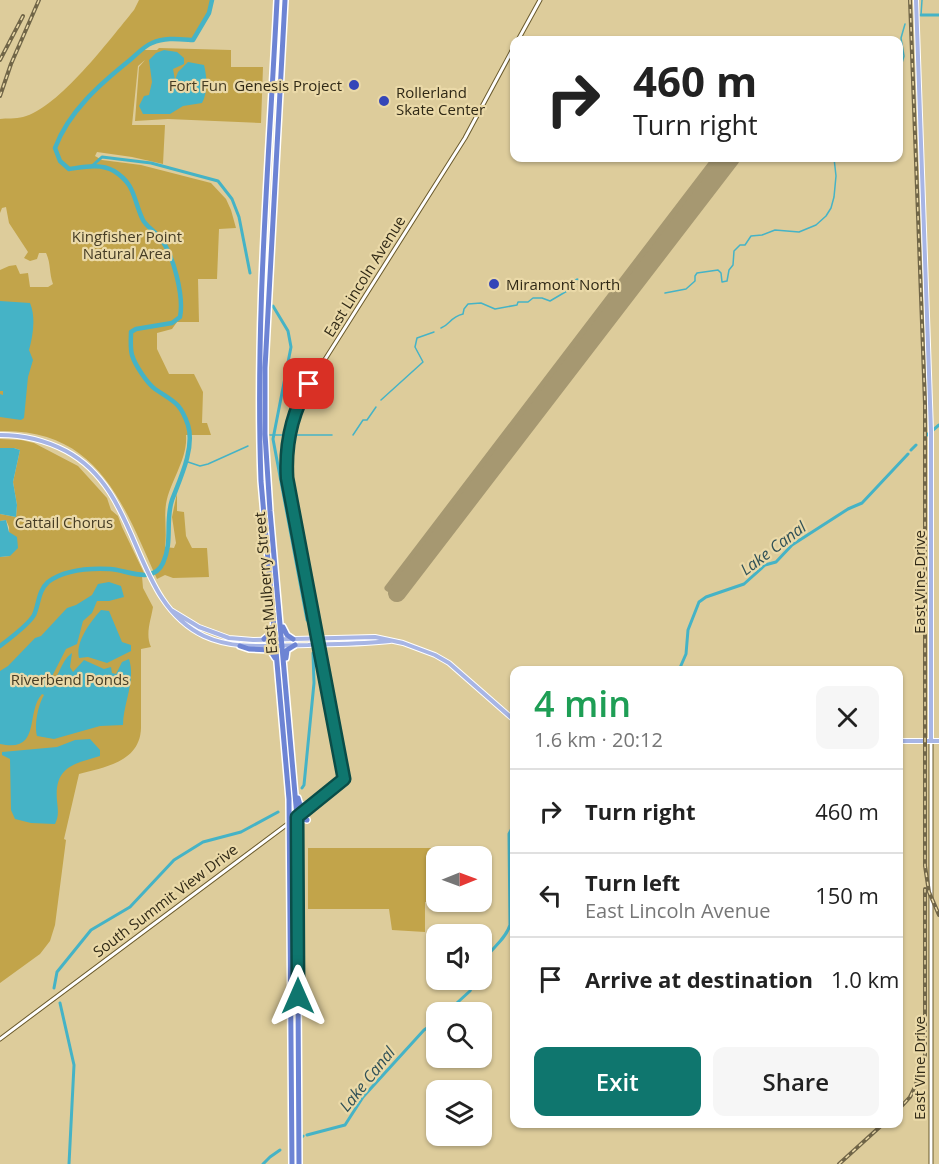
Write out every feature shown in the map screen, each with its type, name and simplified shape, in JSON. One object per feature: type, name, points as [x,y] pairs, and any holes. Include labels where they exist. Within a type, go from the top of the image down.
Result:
[{"type":"highway","name":"East Mulberry Street","points":[[277,0],[261,327],[259,436],[268,568],[289,716],[297,817],[298,1164]]},
{"type":"highway","name":"East Mulberry Street","points":[[284,1],[265,368],[265,423],[290,821],[292,1164]]},
{"type":"highway","points":[[261,327],[267,251],[272,240],[269,237],[267,200]]},
{"type":"highway","points":[[264,639],[270,634],[272,627],[268,568]]},
{"type":"highway","points":[[276,581],[283,629],[294,642],[287,650],[285,657],[289,716]]},
{"type":"highway","points":[[240,646],[249,649],[268,649],[273,652],[282,706]]},
{"type":"highway","points":[[295,782],[300,805],[309,806]]},
{"type":"highway","points":[[297,817],[307,820]]},
{"type":"main road","name":"East Vine Drive","points":[[916,0],[931,433],[931,741]]},
{"type":"main road","points":[[0,435],[24,436],[43,441],[74,455],[86,464],[111,491],[154,585],[177,618],[198,634],[240,646],[279,642],[318,644],[390,641]]},
{"type":"main road","points":[[171,609],[213,633],[238,639],[264,639],[279,642]]},
{"type":"main road","points":[[294,642],[317,638],[375,637],[423,650],[449,663],[510,716]]},
{"type":"main road","points":[[903,741],[939,741]]},
{"type":"street","points":[[520,36],[540,0]]},
{"type":"street","name":"East Lincoln Avenue","points":[[344,779],[287,478],[289,435],[305,391],[465,138],[510,54]]},
{"type":"street","name":"East Vine Drive","points":[[931,741],[931,1164]]},
{"type":"street","name":"South Summit View Drive","points":[[0,1039],[297,817],[344,779]]},
{"type":"green space","name":"Kingfisher Point Natural Area","points":[[139,0],[212,0],[209,13],[193,40],[160,41],[143,50],[159,48],[231,50],[231,67],[263,67],[261,123],[168,119],[135,121],[139,67],[145,60],[138,66],[132,125],[165,125],[163,164],[97,152],[95,156],[102,160],[141,165],[211,183],[226,199],[236,228],[219,229],[217,279],[198,279],[199,322],[177,322],[172,329],[157,333],[157,349],[169,374],[194,374],[203,392],[202,423],[207,423],[211,435],[186,435],[182,461],[166,504],[165,547],[174,548],[176,543],[172,517],[177,493],[177,511],[184,512],[186,536],[192,548],[207,548],[209,577],[173,578],[165,575],[157,579],[118,499],[103,476],[84,457],[62,443],[34,434],[0,431],[0,270],[16,265],[20,274],[28,273],[30,287],[48,287],[53,284],[46,253],[39,253],[37,259],[30,261],[24,258],[28,252],[9,223],[6,207],[2,208],[0,213],[0,119],[23,117],[52,101],[98,54],[134,10]]},
{"type":"green space","name":"Riverbend Ponds","points":[[0,439],[34,443],[78,466],[107,498],[111,510],[118,516],[145,575],[142,576],[143,588],[153,607],[148,632],[151,647],[141,649],[141,728],[135,749],[119,761],[79,774],[64,839],[66,840],[55,925],[50,941],[40,954],[0,983],[0,557],[10,556],[9,527],[6,520],[0,521],[0,514],[16,517],[17,505],[13,482],[20,450],[0,448]]},
{"type":"green space","points":[[308,848],[426,848],[425,932],[392,930],[389,909],[308,909]]},
{"type":"water","points":[[164,50],[177,52],[184,58],[184,64],[173,69],[175,80],[178,72],[188,62],[204,65],[206,84],[204,99],[202,103],[183,106],[170,114],[143,114],[139,106],[144,96],[149,95],[152,82],[149,60],[156,53]]},
{"type":"water","points":[[0,301],[30,303],[33,314],[33,333],[29,350],[33,360],[28,377],[24,418],[21,420],[0,417],[0,394],[3,395],[3,391],[0,391]]},
{"type":"water","points":[[0,448],[20,450],[13,482],[17,505],[16,517],[0,514]]},
{"type":"water","points":[[6,520],[9,532],[17,537],[18,548],[10,556],[0,557],[0,521]]},
{"type":"water","points":[[109,582],[121,586],[124,597],[97,601],[92,613],[83,621],[77,644],[66,649],[46,688],[54,681],[72,653],[70,667],[73,672],[84,660],[104,669],[111,667],[112,673],[116,674],[122,662],[129,659],[131,676],[123,725],[100,726],[54,739],[37,736],[36,721],[44,695],[42,694],[34,711],[30,730],[22,743],[0,744],[0,671],[8,666],[35,638],[41,636],[67,608],[92,595],[98,584]]},
{"type":"water","points":[[101,610],[109,611],[122,642],[131,645],[131,651],[107,663],[88,657],[79,658],[78,652],[79,645],[89,626]]},
{"type":"water","points":[[90,739],[100,750],[100,756],[74,765],[62,774],[57,790],[58,813],[55,824],[31,823],[15,819],[11,810],[10,759],[2,755],[2,752],[57,747],[75,740]]},
{"type":"waterway","points":[[0,646],[31,619],[36,611],[42,589],[54,578],[69,572],[94,569],[110,569],[146,575],[159,570],[166,555],[170,508],[186,463],[190,434],[179,407],[155,389],[138,369],[131,352],[131,332],[136,329],[172,323],[180,317],[181,299],[177,276],[165,245],[143,221],[126,181],[114,171],[103,167],[69,169],[60,161],[55,148],[68,122],[86,99],[143,48],[162,40],[193,40],[209,13],[212,0]]},
{"type":"waterway","points":[[921,15],[922,0]]},
{"type":"waterway","points":[[921,15],[939,15]]},
{"type":"waterway","points":[[902,36],[905,24]]},
{"type":"waterway","points":[[903,50],[903,60]]},
{"type":"waterway","points":[[92,166],[102,157],[151,163],[218,181],[232,199],[239,217],[250,273]]},
{"type":"waterway","points":[[665,293],[686,289],[695,281],[697,273],[718,270],[721,273],[722,282],[727,281],[729,270],[733,265],[734,251],[740,245],[745,245],[751,236],[775,230],[799,232],[816,225],[831,208],[836,176],[834,162]]},
{"type":"waterway","points":[[441,328],[463,314],[468,304],[481,303],[495,309],[517,305],[518,302],[528,302],[533,298],[550,301],[567,291],[570,284],[577,279],[595,287]]},
{"type":"waterway","points":[[273,306],[288,331],[291,347],[273,439],[307,620]]},
{"type":"waterway","points":[[381,400],[423,362],[415,347],[417,338],[434,332]]},
{"type":"waterway","points":[[353,435],[376,407]]},
{"type":"waterway","name":"Lake Canal","points":[[927,435],[939,425]]},
{"type":"waterway","points":[[270,435],[332,435]]},
{"type":"waterway","name":"Lake Canal","points":[[911,450],[916,445]]},
{"type":"waterway","points":[[185,461],[200,466],[248,446]]},
{"type":"waterway","name":"Lake Canal","points":[[681,666],[686,654],[688,630],[699,602],[706,597],[744,584],[765,565],[776,562],[792,545],[848,509],[862,503],[908,454]]},
{"type":"waterway","points":[[302,788],[314,683],[313,653]]},
{"type":"waterway","points":[[54,988],[57,972],[91,930],[130,907],[174,860],[203,842],[241,832],[278,812]]},
{"type":"waterway","name":"Lake Canal","points":[[510,832],[510,925]]},
{"type":"waterway","name":"Lake Canal","points":[[492,950],[510,925]]},
{"type":"waterway","name":"Lake Canal","points":[[458,1002],[470,990]]},
{"type":"waterway","points":[[60,1003],[74,1065],[69,1164]]},
{"type":"waterway","name":"Lake Canal","points":[[307,1135],[345,1125],[363,1097],[426,1029]]},
{"type":"waterway","name":"Lake Canal","points":[[263,1164],[280,1150]]},
{"type":"taxiway","points":[[397,593],[388,588],[713,162]]},
{"type":"runway","points":[[397,593],[728,162]]},
{"type":"railway","points":[[0,96],[11,64],[39,0]]},
{"type":"railway","points":[[910,0],[925,404],[925,866],[929,892],[939,915]]},
{"type":"railway","points":[[0,60],[23,16]]},
{"type":"railway","points":[[903,1105],[915,1087],[925,1055],[925,889]]},
{"type":"railway","points":[[839,1164],[879,1128]]},
{"type":"place","name":"Genesis Project","points":[[354,85]]},
{"type":"place","name":"Rollerland Skate Center","points":[[384,101]]},
{"type":"place","name":"Miramont North","points":[[494,284]]},
{"type":"route","points":[[298,996],[297,817],[344,779],[287,478],[289,431],[309,384]]},
{"type":"park label","name":"Fort Fun","points":[[198,85]]},
{"type":"park label","name":"Cattail Chorus","points":[[64,522]]}]
